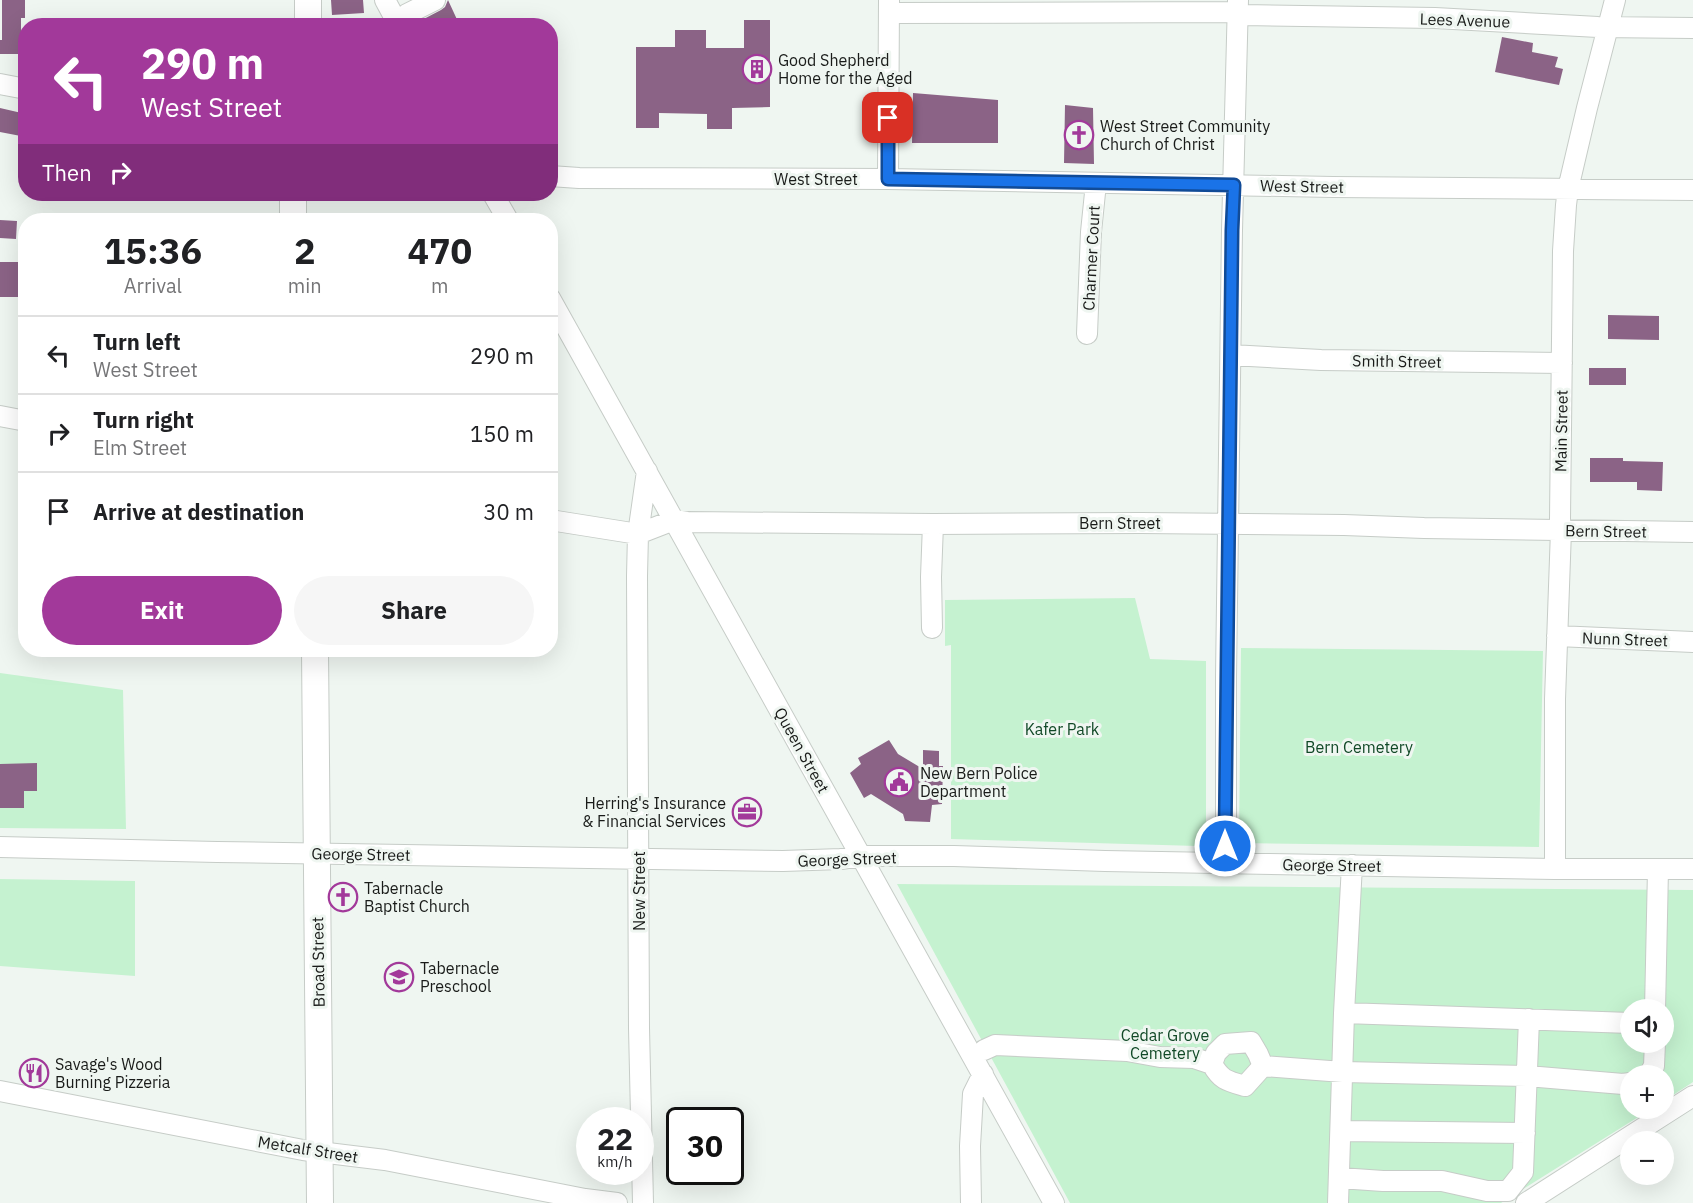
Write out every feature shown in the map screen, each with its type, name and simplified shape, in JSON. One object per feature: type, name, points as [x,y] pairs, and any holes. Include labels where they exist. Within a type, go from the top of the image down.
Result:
[{"type":"main road","points":[[291,0],[291,18]]},
{"type":"main road","points":[[308,0],[308,18]]},
{"type":"main road","name":"Broad Street","points":[[299,657],[308,852],[312,1152],[320,1203]]},
{"type":"main road","name":"Broad Street","points":[[308,852],[315,657]]},
{"type":"main road","name":"Broad Street","points":[[303,1203],[312,1152]]},
{"type":"street","points":[[385,0],[395,18]]},
{"type":"street","points":[[407,18],[435,0]]},
{"type":"street","name":"Main Street","points":[[1555,869],[1555,710],[1561,530],[1563,251],[1568,189],[1616,0]]},
{"type":"street","points":[[888,179],[889,6]]},
{"type":"street","name":"Lees Avenue","points":[[889,6],[1238,6],[1244,15],[1489,20],[1608,27],[1693,28]]},
{"type":"street","points":[[1226,863],[1232,230],[1238,6]]},
{"type":"street","points":[[0,84],[18,87]]},
{"type":"street","name":"West Street","points":[[558,176],[1693,190]]},
{"type":"street","name":"Charmer Court","points":[[1087,334],[1090,232],[1096,183]]},
{"type":"street","name":"Queen Street","points":[[558,312],[1054,1203]]},
{"type":"street","name":"Smith Street","points":[[1231,355],[1321,360],[1562,363]]},
{"type":"street","points":[[0,416],[18,419]]},
{"type":"street","name":"New Street","points":[[644,1203],[639,1028],[637,714],[638,534],[647,471]]},
{"type":"street","name":"Bern Street","points":[[638,534],[674,520],[933,524],[1344,525],[1693,532]]},
{"type":"street","points":[[558,521],[638,534]]},
{"type":"street","points":[[932,628],[933,524]]},
{"type":"street","name":"Nunn Street","points":[[1557,636],[1693,642]]},
{"type":"street","name":"George Street","points":[[0,847],[783,861],[861,856],[954,856],[1555,869],[1693,869]]},
{"type":"street","points":[[1338,1203],[1344,1013],[1352,865]]},
{"type":"street","points":[[1655,999],[1658,869]]},
{"type":"street","points":[[1344,1013],[1620,1023]]},
{"type":"street","points":[[1340,1178],[1442,1181],[1487,1191],[1508,1191],[1523,1172],[1529,1019]]},
{"type":"street","points":[[1212,1064],[1216,1053],[1225,1044],[1251,1042],[1263,1066]]},
{"type":"street","points":[[984,1050],[995,1044],[1127,1051],[1160,1057],[1194,1058],[1212,1064],[1218,1075],[1226,1081],[1245,1086],[1263,1066]]},
{"type":"street","points":[[1263,1066],[1343,1072],[1527,1076],[1620,1084]]},
{"type":"street","points":[[971,1203],[970,1146],[973,1094],[982,1074]]},
{"type":"street","name":"Metcalf Street","points":[[0,1091],[312,1152],[385,1160],[585,1199],[617,1203]]},
{"type":"street","points":[[1526,1203],[1693,1096]]},
{"type":"street","points":[[1341,1131],[1525,1133]]},
{"type":"green space","name":"Kafer Park","points":[[1135,598],[1150,659],[1206,661],[1206,841],[1197,846],[951,839],[951,645],[945,646],[945,600]]},
{"type":"green space","name":"Bern Cemetery","points":[[1241,648],[1543,651],[1539,847],[1239,843]]},
{"type":"green space","points":[[0,673],[123,690],[126,829],[0,828]]},
{"type":"green space","points":[[0,879],[135,881],[135,976],[0,966]]},
{"type":"green space","name":"Cedar Grove Cemetery","points":[[897,884],[1693,890],[1693,1082],[1674,1094],[1674,1065],[1620,1065],[1620,1119],[1635,1119],[1501,1203],[1070,1203]]},
{"type":"building","points":[[2,0],[25,0],[25,18],[18,18],[18,54],[0,54],[0,40],[2,40]]},
{"type":"building","points":[[331,0],[363,0],[364,13],[332,15]]},
{"type":"building","points":[[448,0],[456,18],[426,18],[441,10]]},
{"type":"building","name":"Good Shepherd Home for the Aged","points":[[744,20],[770,20],[770,107],[732,108],[732,129],[707,129],[707,114],[659,113],[659,128],[636,128],[636,47],[675,47],[675,30],[706,30],[706,48],[744,48]]},
{"type":"building","points":[[1502,37],[1533,43],[1532,52],[1558,57],[1555,67],[1563,69],[1559,85],[1495,72]]},
{"type":"building","points":[[913,93],[998,100],[998,143],[912,143]]},
{"type":"building","name":"West Street Community Church of Christ","points":[[1065,105],[1093,108],[1094,164],[1064,163]]},
{"type":"building","points":[[0,108],[18,112],[18,135],[0,132]]},
{"type":"building","points":[[0,220],[17,221],[16,239],[0,238]]},
{"type":"building","points":[[0,262],[18,262],[18,297],[0,297]]},
{"type":"building","points":[[1608,315],[1659,316],[1659,340],[1608,339]]},
{"type":"building","points":[[1589,368],[1626,368],[1626,385],[1589,385]]},
{"type":"building","points":[[1590,458],[1623,458],[1623,461],[1663,462],[1662,491],[1637,490],[1637,482],[1590,482]]},
{"type":"building","name":"New Bern Police Department","points":[[889,740],[898,754],[923,769],[923,750],[939,751],[939,766],[943,766],[942,804],[932,805],[930,822],[905,821],[903,814],[871,794],[864,798],[850,773],[861,764],[858,758]]},
{"type":"building","points":[[37,763],[37,791],[24,791],[24,808],[0,808],[0,764]]},
{"type":"place","name":"Good Shepherd Home for the Aged","points":[[757,69]]},
{"type":"place","name":"West Street Community Church of Christ","points":[[1079,135]]},
{"type":"place","name":"New Bern Police Department","points":[[899,782]]},
{"type":"place","name":"Herring's Insurance & Financial Services","points":[[747,812]]},
{"type":"place","name":"Tabernacle Baptist Church","points":[[343,897]]},
{"type":"place","name":"Tabernacle Preschool","points":[[399,977]]},
{"type":"place","name":"Savage's Wood Burning Pizzeria","points":[[34,1073]]},
{"type":"route","points":[[888,118],[888,179],[1234,185],[1225,846]]}]
